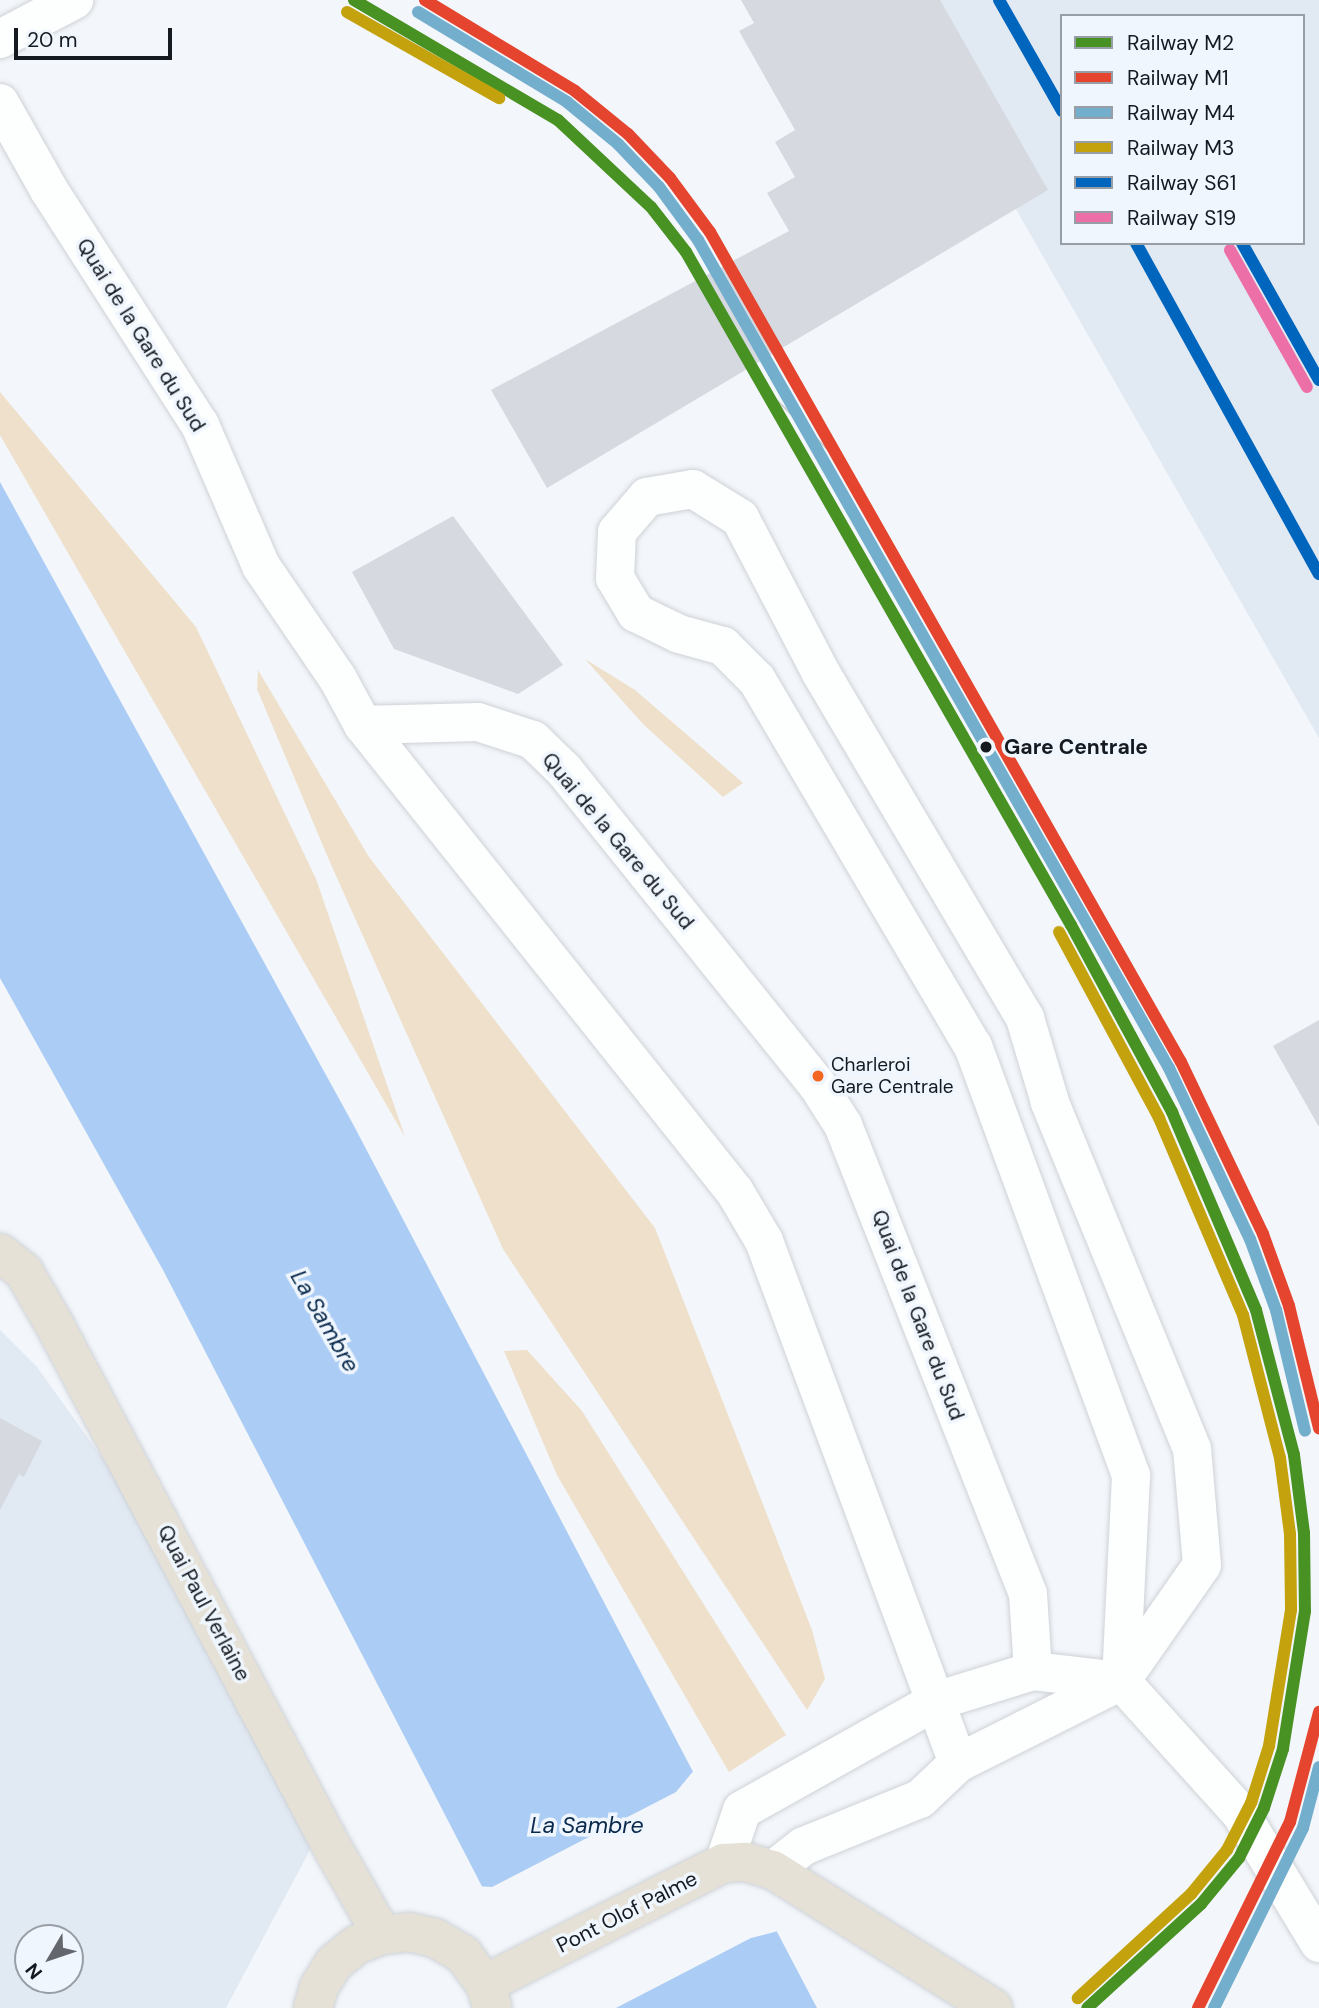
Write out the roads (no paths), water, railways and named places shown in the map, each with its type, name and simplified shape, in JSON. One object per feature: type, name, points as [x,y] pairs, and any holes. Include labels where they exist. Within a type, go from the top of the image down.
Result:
[{"type":"main road","name":"Quai Paul Verlaine","points":[[12,1263],[383,1935]]},
{"type":"main road","name":"Pont Olof Palme","points":[[491,1990],[724,1863],[746,1862],[773,1870]]},
{"type":"main road","points":[[773,1870],[993,2008]]},
{"type":"main road","points":[[313,2008],[319,1987],[334,1963],[356,1945],[383,1935],[409,1932],[435,1938],[463,1954],[491,1990]]},
{"type":"street","points":[[0,39],[74,0]]},
{"type":"street","name":"Quai de la Gare du Sud","points":[[0,103],[49,190],[200,425],[261,566],[338,679],[363,725],[478,722],[533,740],[564,770],[818,1086],[843,1125],[1028,1594],[1033,1671]]},
{"type":"street","points":[[773,1870],[804,1846],[920,1799],[958,1763],[1121,1681],[1202,1565],[1192,1449],[1051,1102],[1025,1018],[821,673],[740,518],[693,489],[647,497],[617,532],[615,578],[636,613],[679,634],[723,646],[757,680],[973,1046],[1131,1476],[1121,1681]]},
{"type":"street","points":[[363,725],[747,1212],[764,1241],[958,1763]]},
{"type":"street","points":[[724,1863],[742,1810],[936,1700],[1033,1671],[1121,1681],[1241,1814],[1319,1943]]},
{"type":"water","name":"La Sambre","points":[[0,482],[354,1126],[817,2008],[545,2008],[163,1270],[0,978]]},
{"type":"tram line","points":[[764,388],[844,465]]},
{"type":"rail line","name":"M2","points":[[354,0],[558,120],[651,207],[686,252],[1071,925],[1172,1112],[1256,1310],[1294,1455],[1304,1533],[1305,1611],[1283,1749],[1264,1808],[1239,1858],[1201,1904],[1087,2008]]},
{"type":"rail line","name":"M1","points":[[425,0],[575,91],[628,134],[670,178],[710,232],[1181,1062],[1263,1234],[1289,1306],[1319,1428]]},
{"type":"rail line","name":"S61","points":[[999,0],[1060,107]]},
{"type":"rail line","name":"M3","points":[[347,12],[499,98]]},
{"type":"rail line","name":"M4","points":[[418,12],[567,102],[618,144],[659,187],[698,240],[1169,1068],[1250,1239],[1276,1310],[1305,1431]]},
{"type":"rail line","name":"S61","points":[[1137,245],[1319,574]]},
{"type":"rail line","name":"S61","points":[[1243,245],[1319,380]]},
{"type":"rail line","name":"S19","points":[[1230,250],[1307,387]]},
{"type":"rail line","name":"M3","points":[[1059,932],[1159,1118],[1243,1315],[1280,1458],[1290,1534],[1291,1610],[1269,1746],[1251,1803],[1227,1850],[1191,1894],[1078,1998]]},
{"type":"rail line","name":"M1","points":[[1198,2008],[1290,1822],[1319,1712]]},
{"type":"rail line","name":"M4","points":[[1214,2008],[1303,1828],[1319,1767]]},
{"type":"place","name":"Gare Centrale","points":[[986,747]]},
{"type":"place","name":"Charleroi Gare Centrale","points":[[818,1076]]}]
